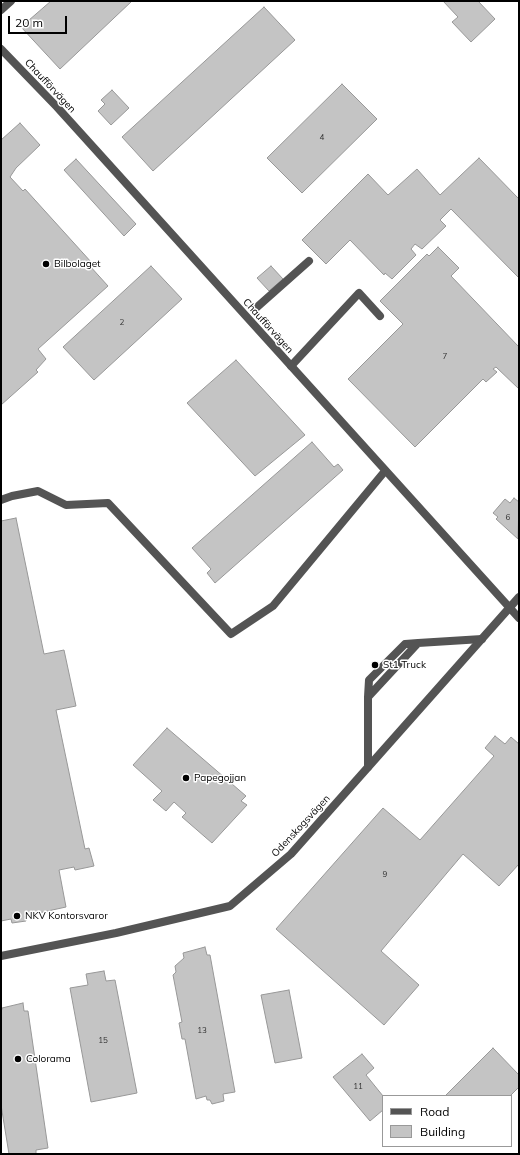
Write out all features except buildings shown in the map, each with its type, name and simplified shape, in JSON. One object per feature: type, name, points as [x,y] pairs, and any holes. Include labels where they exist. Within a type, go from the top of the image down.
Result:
[{"type":"street","points":[[1,10],[11,1]]},
{"type":"street","name":"Chaufförvägen","points":[[1,49],[57,107],[519,618]]},
{"type":"street","points":[[256,308],[309,261]]},
{"type":"street","points":[[291,366],[359,293],[380,316]]},
{"type":"street","points":[[1,500],[12,496],[38,491],[66,505],[108,503],[231,634],[273,606],[385,471]]},
{"type":"street","name":"Odenskogsvägen","points":[[1,956],[116,933],[230,906],[291,854],[519,597]]},
{"type":"street","points":[[368,767],[368,697],[418,643],[482,639]]},
{"type":"place","name":"Bilbolaget","points":[[46,264]]},
{"type":"place","name":"St1 Truck","points":[[375,665]]},
{"type":"place","name":"Papegojjan","points":[[186,778]]},
{"type":"place","name":"NKV Kontorsvaror","points":[[17,916]]},
{"type":"place","name":"Colorama","points":[[18,1059]]}]
